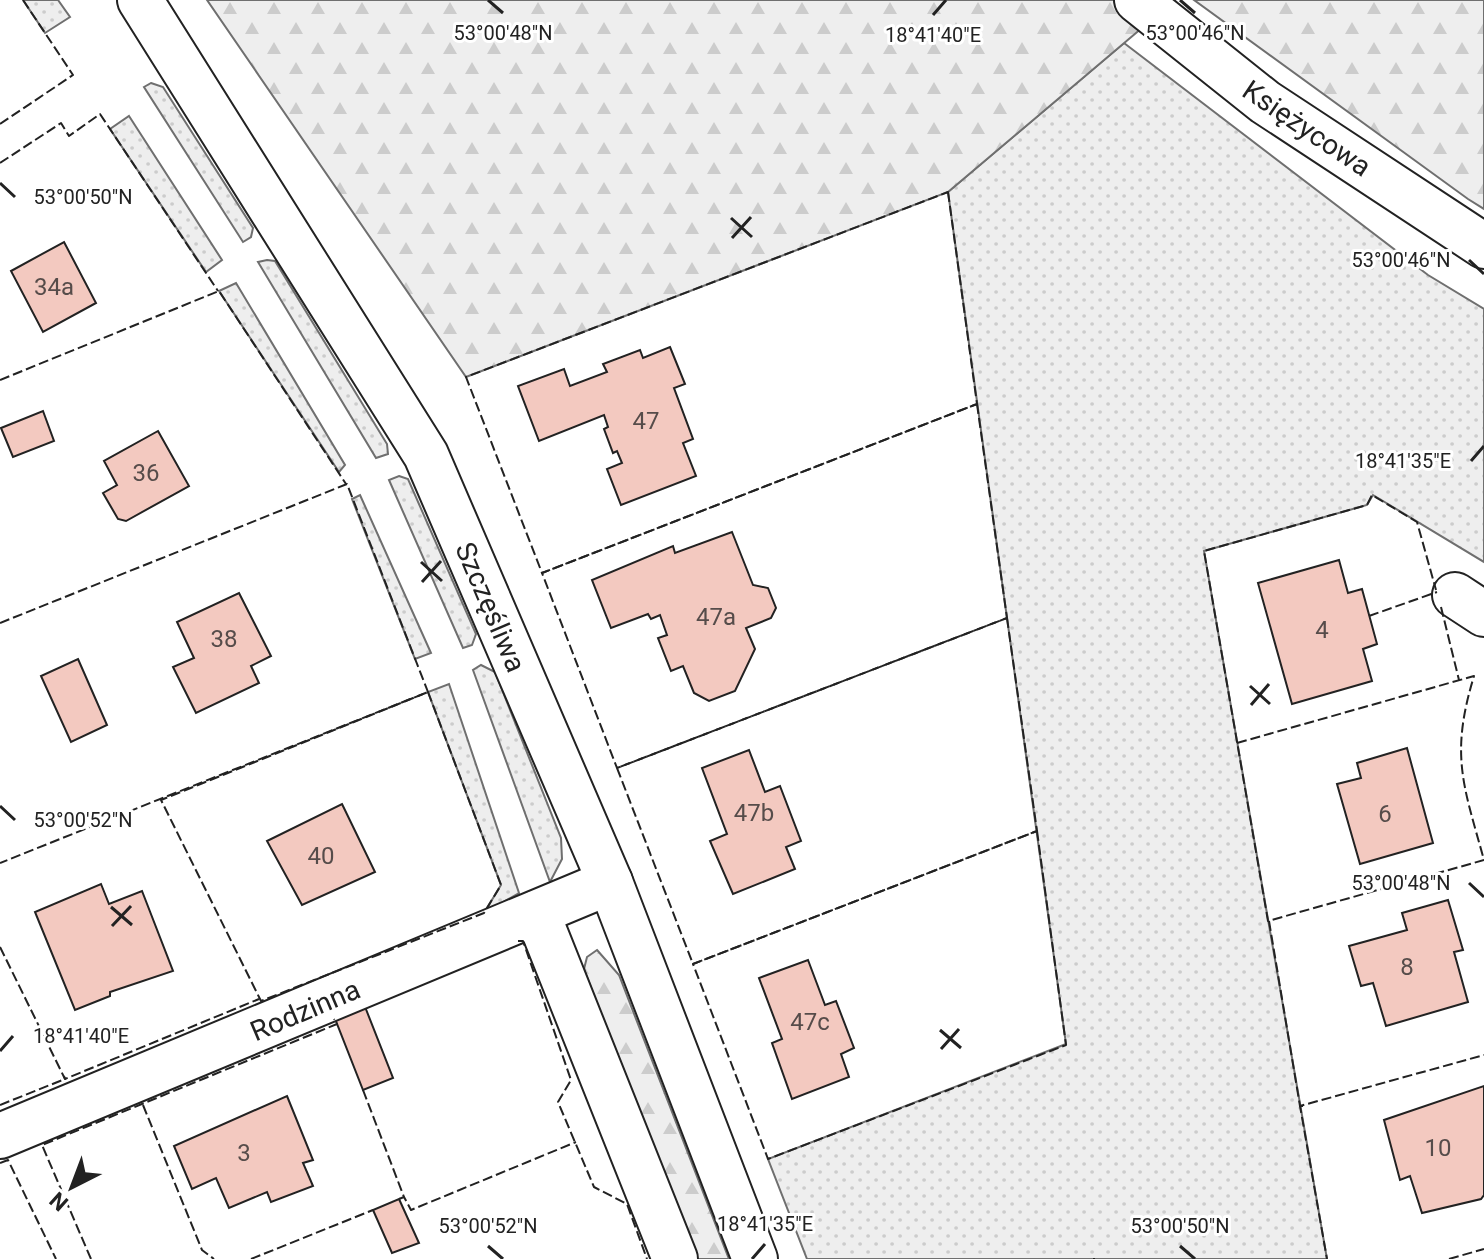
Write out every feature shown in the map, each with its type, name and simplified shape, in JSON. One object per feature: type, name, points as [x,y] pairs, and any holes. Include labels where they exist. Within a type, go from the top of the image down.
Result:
[{"type":"street","name":"Szczęśliwa","points":[[140,0],[426,455],[610,882],[755,1259]]},
{"type":"street","name":"Księżycowa","points":[[1137,0],[1265,102],[1484,246]]},
{"type":"street","name":"Rodzinna","points":[[0,1136],[610,882]]},
{"type":"street","points":[[537,913],[675,1259]]},
{"type":"green space","points":[[23,0],[58,0],[70,17],[45,33]]},
{"type":"green space","points":[[207,0],[1175,0],[948,192],[466,377]]},
{"type":"green space","points":[[1194,0],[1484,0],[1484,209],[1468,199]]},
{"type":"green space","points":[[1124,43],[1428,275],[1484,309],[1484,562],[1373,495],[1367,505],[1204,551],[1327,1259],[807,1259],[768,1159],[1066,1044],[948,192]]},
{"type":"green space","points":[[151,83],[163,87],[253,228],[251,237],[243,242],[144,87]]},
{"type":"green space","points":[[129,116],[222,260],[206,272],[110,129]]},
{"type":"green space","points":[[275,261],[387,444],[388,454],[376,458],[258,262]]},
{"type":"green space","points":[[236,283],[345,465],[339,472],[219,291]]},
{"type":"green space","points":[[399,476],[408,479],[476,634],[472,645],[463,648],[389,480]]},
{"type":"green space","points":[[360,495],[431,653],[415,659],[352,499]]},
{"type":"green space","points":[[481,665],[495,672],[561,838],[562,859],[550,882],[473,670]]},
{"type":"green space","points":[[449,684],[519,893],[484,913],[501,885],[428,692]]},
{"type":"green space","points":[[597,950],[619,975],[729,1259],[693,1259],[584,969],[587,957]]},
{"type":"building","points":[[64,242],[96,303],[43,332],[11,271]]},
{"type":"building","points":[[670,347],[685,384],[674,388],[693,439],[683,443],[696,476],[621,505],[607,469],[622,463],[617,451],[613,453],[604,429],[608,427],[604,415],[539,441],[518,386],[564,369],[570,386],[607,372],[603,364],[640,350],[643,358]]},
{"type":"building","points":[[43,411],[54,441],[13,457],[1,428]]},
{"type":"building","points":[[158,431],[189,486],[126,521],[118,519],[103,493],[117,485],[104,461]]},
{"type":"building","points":[[732,532],[753,585],[768,588],[776,608],[771,618],[746,628],[755,649],[735,691],[709,701],[694,693],[683,666],[671,671],[658,638],[667,635],[660,615],[651,619],[648,614],[611,628],[592,580],[673,546],[675,553]]},
{"type":"building","points":[[1339,560],[1348,593],[1362,589],[1377,644],[1363,649],[1372,681],[1292,704],[1258,583]]},
{"type":"building","points":[[239,593],[271,656],[251,666],[259,683],[196,713],[173,667],[194,658],[177,622]]},
{"type":"building","points":[[78,659],[107,725],[71,742],[41,676]]},
{"type":"building","points":[[1407,748],[1433,843],[1360,864],[1337,784],[1361,778],[1357,763]]},
{"type":"building","points":[[749,750],[765,792],[780,786],[801,841],[786,847],[795,869],[733,894],[710,841],[727,834],[702,768]]},
{"type":"building","points":[[342,804],[375,872],[302,905],[267,841]]},
{"type":"building","points":[[101,884],[109,904],[142,891],[173,971],[110,992],[110,996],[75,1010],[35,912]]},
{"type":"building","points":[[1448,900],[1463,950],[1454,952],[1468,1002],[1386,1026],[1373,983],[1361,986],[1349,946],[1407,930],[1402,913]]},
{"type":"building","points":[[808,960],[825,1005],[836,1001],[854,1048],[841,1054],[849,1077],[792,1099],[772,1043],[782,1039],[759,978]]},
{"type":"building","points":[[360,994],[393,1078],[363,1090],[330,1006]]},
{"type":"building","points":[[1484,1086],[1484,1195],[1481,1199],[1422,1213],[1410,1176],[1400,1180],[1384,1120]]},
{"type":"building","points":[[287,1096],[313,1160],[303,1163],[313,1186],[271,1202],[267,1192],[229,1208],[216,1178],[192,1189],[174,1146]]},
{"type":"building","points":[[399,1199],[419,1243],[392,1253],[373,1210]]},
{"type":"fence","points":[[0,124],[73,75],[23,0]]},
{"type":"fence","points":[[0,163],[61,123],[69,136],[100,114],[218,291]]},
{"type":"fence","points":[[948,192],[977,404],[542,573],[466,377],[948,192]]},
{"type":"fence","points":[[0,380],[219,291],[346,484]]},
{"type":"fence","points":[[977,404],[1007,618],[617,768],[542,573],[977,404]]},
{"type":"fence","points":[[0,623],[347,484],[428,692],[0,863]]},
{"type":"fence","points":[[1237,743],[1474,676],[1462,727],[1462,769],[1484,860],[1268,921],[1204,551],[1367,505],[1372,495],[1417,522],[1436,590]]},
{"type":"fence","points":[[1369,616],[1437,592]]},
{"type":"fence","points":[[1441,607],[1459,680]]},
{"type":"fence","points":[[1007,618],[1037,831],[693,964],[617,768],[1007,618]]},
{"type":"fence","points":[[428,692],[501,885],[484,913],[261,1001],[161,800],[428,692]]},
{"type":"fence","points":[[1037,831],[1066,1045],[768,1159],[693,964],[1037,831]]},
{"type":"fence","points":[[1269,921],[1300,1106],[1484,1055]]},
{"type":"fence","points":[[518,941],[523,941],[571,1080],[558,1102],[594,1187],[627,1204],[647,1259]]},
{"type":"fence","points":[[0,947],[65,1079],[259,999]]},
{"type":"fence","points":[[91,1259],[42,1145],[337,1024],[334,1019]]},
{"type":"fence","points":[[0,1105],[65,1079],[64,1076]]},
{"type":"fence","points":[[363,1090],[404,1197]]},
{"type":"fence","points":[[143,1105],[202,1250],[214,1259]]},
{"type":"fence","points":[[1303,1106],[1300,1106],[1327,1259]]},
{"type":"fence","points":[[399,1199],[404,1197],[411,1210],[576,1142]]},
{"type":"fence","points":[[0,1163],[8,1160],[56,1259]]},
{"type":"fence","points":[[251,1259],[373,1210]]},
{"type":"fence","points":[[1449,1259],[1484,1249]]}]
